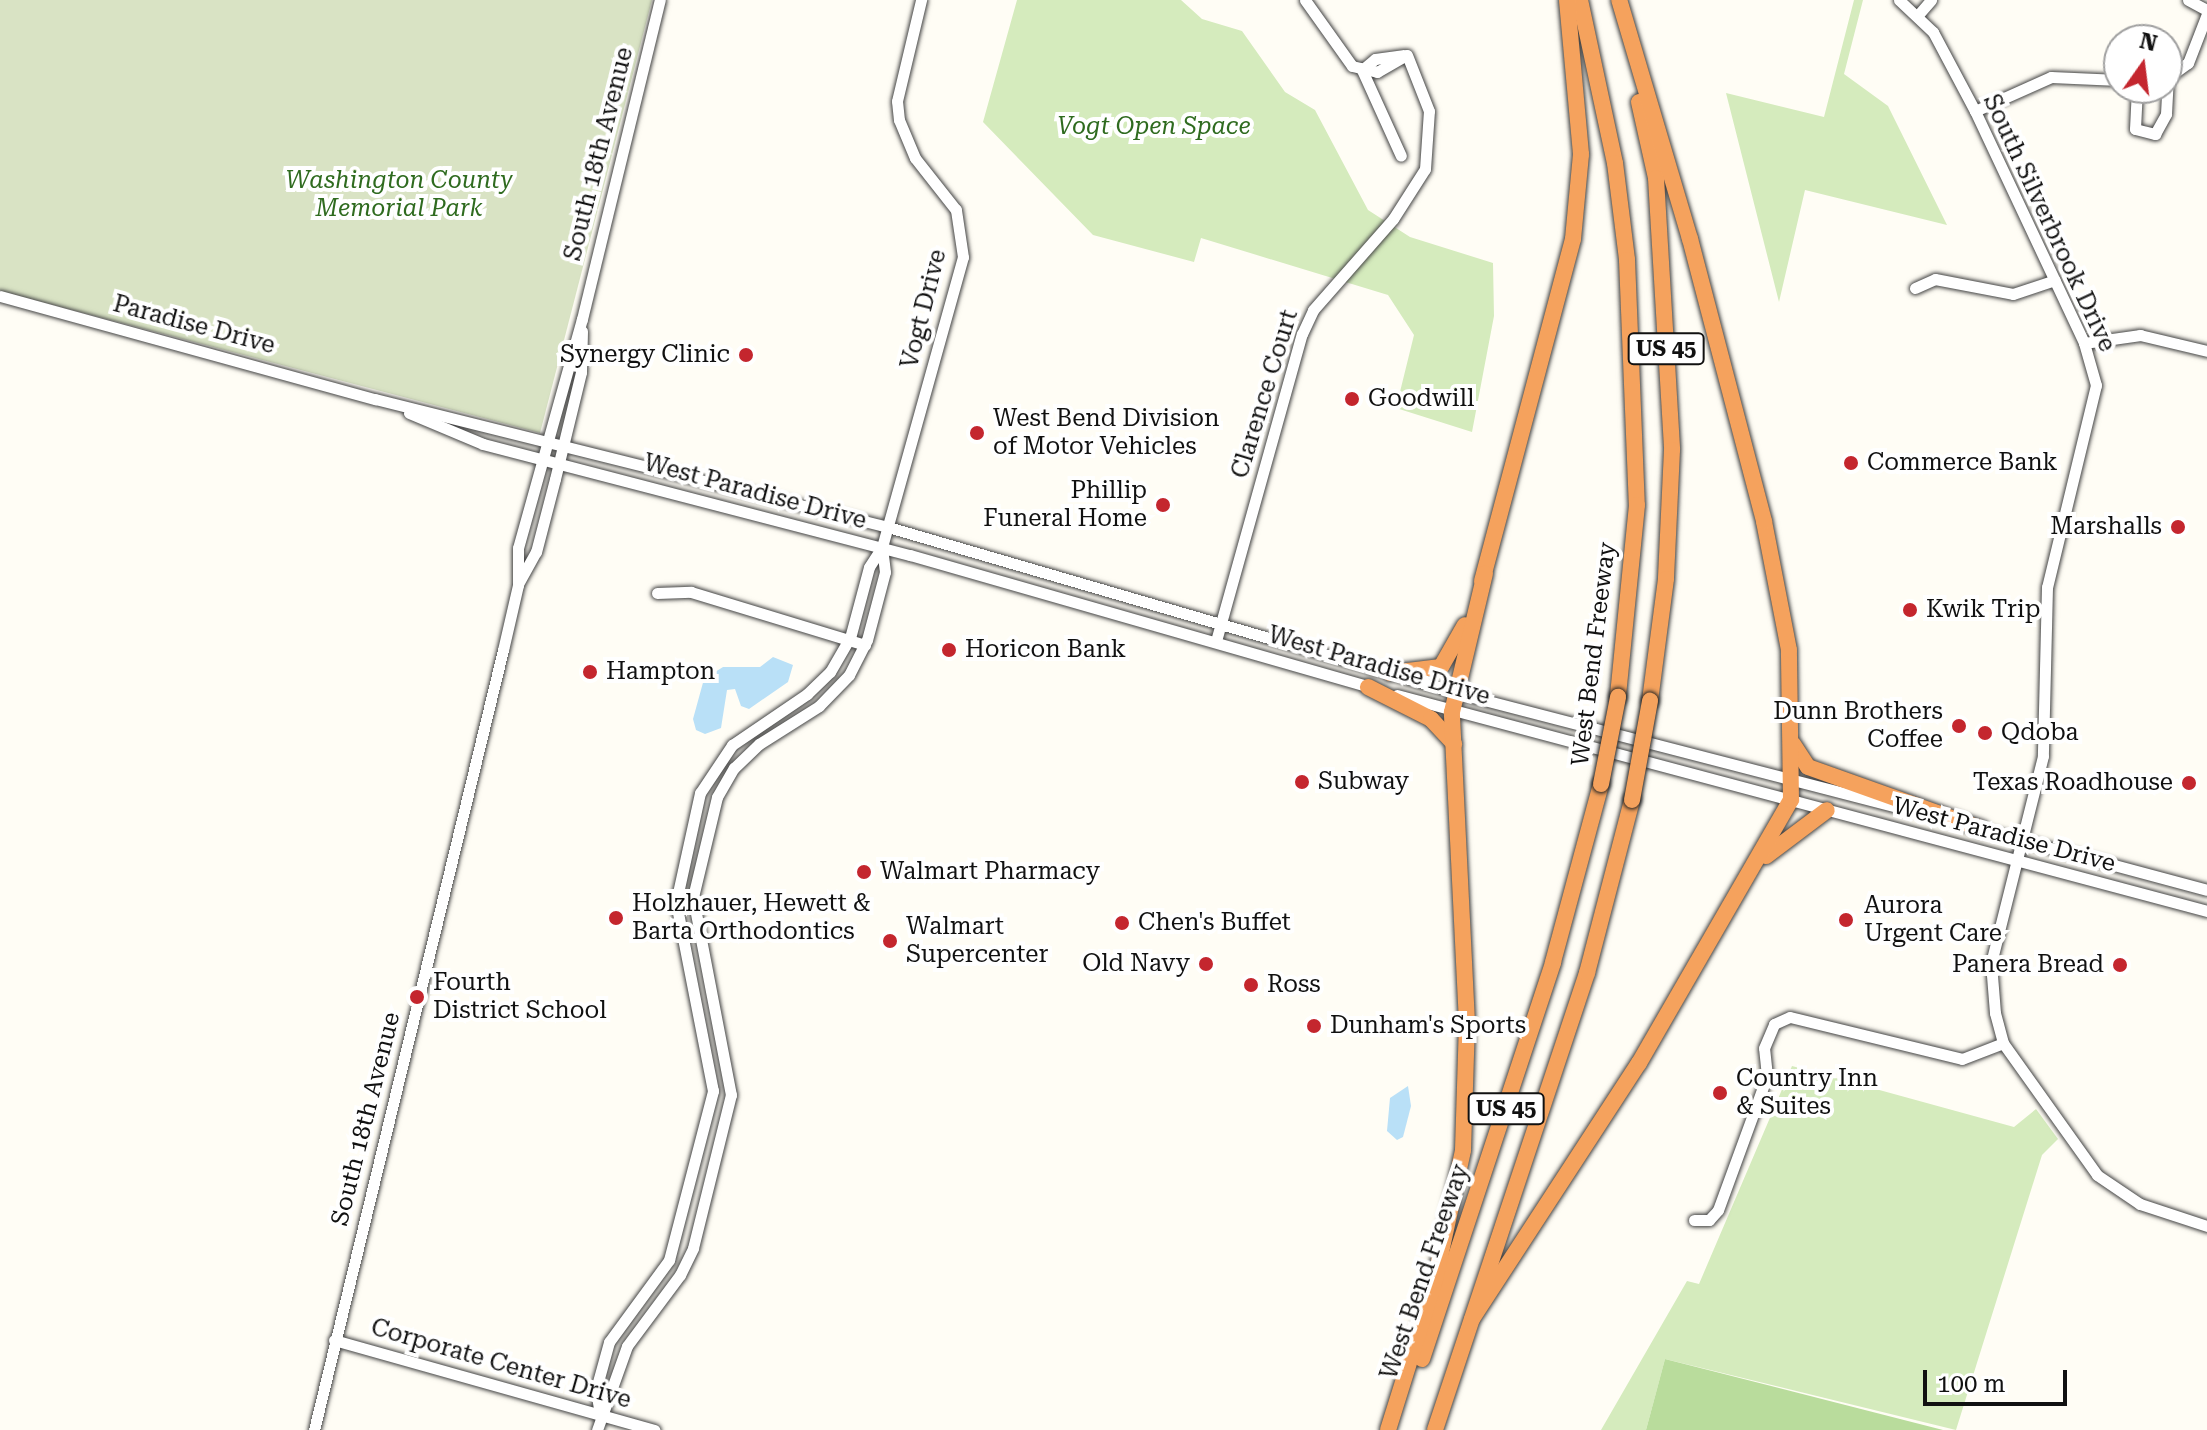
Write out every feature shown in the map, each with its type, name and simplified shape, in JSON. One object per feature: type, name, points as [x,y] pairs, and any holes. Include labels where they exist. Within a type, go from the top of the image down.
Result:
[{"type":"highway","points":[[1388,1430],[1439,1266],[1465,1130],[1467,1023],[1452,712],[1573,239],[1581,154],[1567,0]]},
{"type":"highway","name":"West Bend Freeway","points":[[1397,1430],[1553,962],[1601,784],[1618,697],[1637,505],[1627,260],[1615,163],[1580,0]]},
{"type":"highway","points":[[1472,1319],[1639,1063],[1759,862],[1791,800],[1789,650],[1764,521],[1690,239],[1618,0]]},
{"type":"highway","name":"US 45","points":[[1435,1430],[1587,973],[1632,800],[1650,701],[1666,579],[1672,450],[1656,178],[1618,0]]},
{"type":"highway","points":[[1390,673],[1433,670],[1447,661],[1485,574]]},
{"type":"highway","points":[[1368,687],[1431,719],[1454,744]]},
{"type":"highway","points":[[1791,739],[1808,767],[1982,829]]},
{"type":"highway","points":[[1759,862],[1827,810]]},
{"type":"street","name":"South 18th Avenue","points":[[314,1430],[518,585],[518,548],[540,459],[582,319],[660,0]]},
{"type":"street","name":"Vogt Drive","points":[[882,547],[964,249],[956,210],[915,158],[899,120],[897,101],[921,0]]},
{"type":"street","points":[[1305,0],[1342,58],[1362,70],[1401,156]]},
{"type":"street","name":"South Silverbrook Drive","points":[[1899,0],[1918,15],[1975,111],[2084,343],[2096,385],[2094,408],[2047,587],[2043,756],[1991,963],[1992,995],[2003,1043]]},
{"type":"street","points":[[1918,15],[1931,0]]},
{"type":"street","points":[[2183,67],[2188,63],[2207,12],[2188,0]]},
{"type":"street","name":"Clarence Court","points":[[1216,641],[1307,322],[1393,219],[1425,169],[1429,111],[1407,55],[1375,59],[1362,70]]},
{"type":"street","points":[[1975,111],[2051,77],[2103,79]]},
{"type":"street","points":[[2136,104],[2135,129],[2155,134],[2166,114],[2166,104]]},
{"type":"street","points":[[1915,288],[1935,279],[2013,294],[2055,280]]},
{"type":"street","name":"Paradise Drive","points":[[0,296],[375,399],[546,442]]},
{"type":"street","name":"South 18th Avenue","points":[[518,585],[536,552],[581,372],[582,319]]},
{"type":"street","points":[[2084,343],[2140,335],[2207,351]]},
{"type":"street","name":"Paradise Drive","points":[[375,399],[483,444],[540,459]]},
{"type":"street","name":"West Paradise Drive","points":[[546,442],[888,527],[1457,693],[2207,890]]},
{"type":"street","name":"West Paradise Drive","points":[[540,459],[882,547],[1216,641],[1452,712],[2207,911]]},
{"type":"street","points":[[600,1415],[596,1389],[609,1342],[669,1260],[713,1091],[676,902],[700,793],[732,745],[807,694],[830,672],[850,638],[869,567],[882,547]]},
{"type":"street","points":[[597,1430],[627,1346],[693,1248],[731,1095],[693,897],[717,797],[734,768],[759,744],[837,690],[865,645],[885,572],[882,547]]},
{"type":"street","points":[[657,593],[691,592],[865,645]]},
{"type":"street","points":[[1694,1220],[1709,1220],[1718,1210],[1767,1076],[1764,1048],[1774,1024],[1801,1019],[1962,1059],[2003,1043],[2097,1175],[2140,1204],[2207,1226]]},
{"type":"street","name":"Corporate Center Drive","points":[[334,1340],[655,1430]]},
{"type":"green space","name":"Washington County Memorial Park","points":[[0,0],[652,0],[540,433],[0,291]]},
{"type":"green space","name":"Vogt Open Space","points":[[1017,0],[1181,0],[1202,19],[1242,31],[1285,92],[1315,110],[1368,210],[1410,237],[1493,263],[1494,316],[1472,432],[1396,408],[1414,335],[1388,295],[1201,238],[1194,262],[1093,235],[983,122]]},
{"type":"green space","points":[[1854,0],[1863,0],[1844,74],[1888,106],[1947,225],[1805,190],[1779,302],[1726,93],[1824,117]]},
{"type":"green space","points":[[1792,1066],[2014,1127],[2036,1109],[2058,1139],[2042,1155],[1956,1430],[1665,1359],[1646,1430],[1601,1430],[1687,1281],[1699,1284]]},
{"type":"green space","points":[[1665,1359],[1943,1430],[1646,1430]]},
{"type":"water","points":[[773,657],[793,665],[788,682],[749,709],[741,706],[735,689],[727,690],[721,728],[705,734],[696,730],[693,719],[704,679],[723,667],[760,667]]},
{"type":"water","points":[[1408,1086],[1411,1106],[1403,1137],[1397,1140],[1387,1131],[1390,1098]]},
{"type":"place","name":"Synergy Clinic","points":[[746,355]]},
{"type":"place","name":"Goodwill","points":[[1352,399]]},
{"type":"place","name":"West Bend Division of Motor Vehicles","points":[[977,433]]},
{"type":"place","name":"Commerce Bank","points":[[1851,463]]},
{"type":"place","name":"Phillip Funeral Home","points":[[1163,505]]},
{"type":"place","name":"Marshalls","points":[[2178,527]]},
{"type":"place","name":"Kwik Trip","points":[[1910,610]]},
{"type":"place","name":"Horicon Bank","points":[[949,650]]},
{"type":"place","name":"Hampton","points":[[590,672]]},
{"type":"place","name":"Dunn Brothers Coffee","points":[[1959,726]]},
{"type":"place","name":"Qdoba","points":[[1985,733]]},
{"type":"place","name":"Subway","points":[[1302,782]]},
{"type":"place","name":"Texas Roadhouse","points":[[2189,783]]},
{"type":"place","name":"Walmart Pharmacy","points":[[864,872]]},
{"type":"place","name":"Holzhauer, Hewett & Barta Orthodontics","points":[[616,918]]},
{"type":"place","name":"Aurora Urgent Care","points":[[1846,920]]},
{"type":"place","name":"Chen's Buffet","points":[[1122,923]]},
{"type":"place","name":"Walmart Supercenter","points":[[890,941]]},
{"type":"place","name":"Old Navy","points":[[1206,964]]},
{"type":"place","name":"Panera Bread","points":[[2120,965]]},
{"type":"place","name":"Ross","points":[[1251,985]]},
{"type":"place","name":"Fourth District School","points":[[417,997]]},
{"type":"place","name":"Dunham's Sports","points":[[1314,1026]]},
{"type":"place","name":"Country Inn & Suites","points":[[1720,1093]]}]
